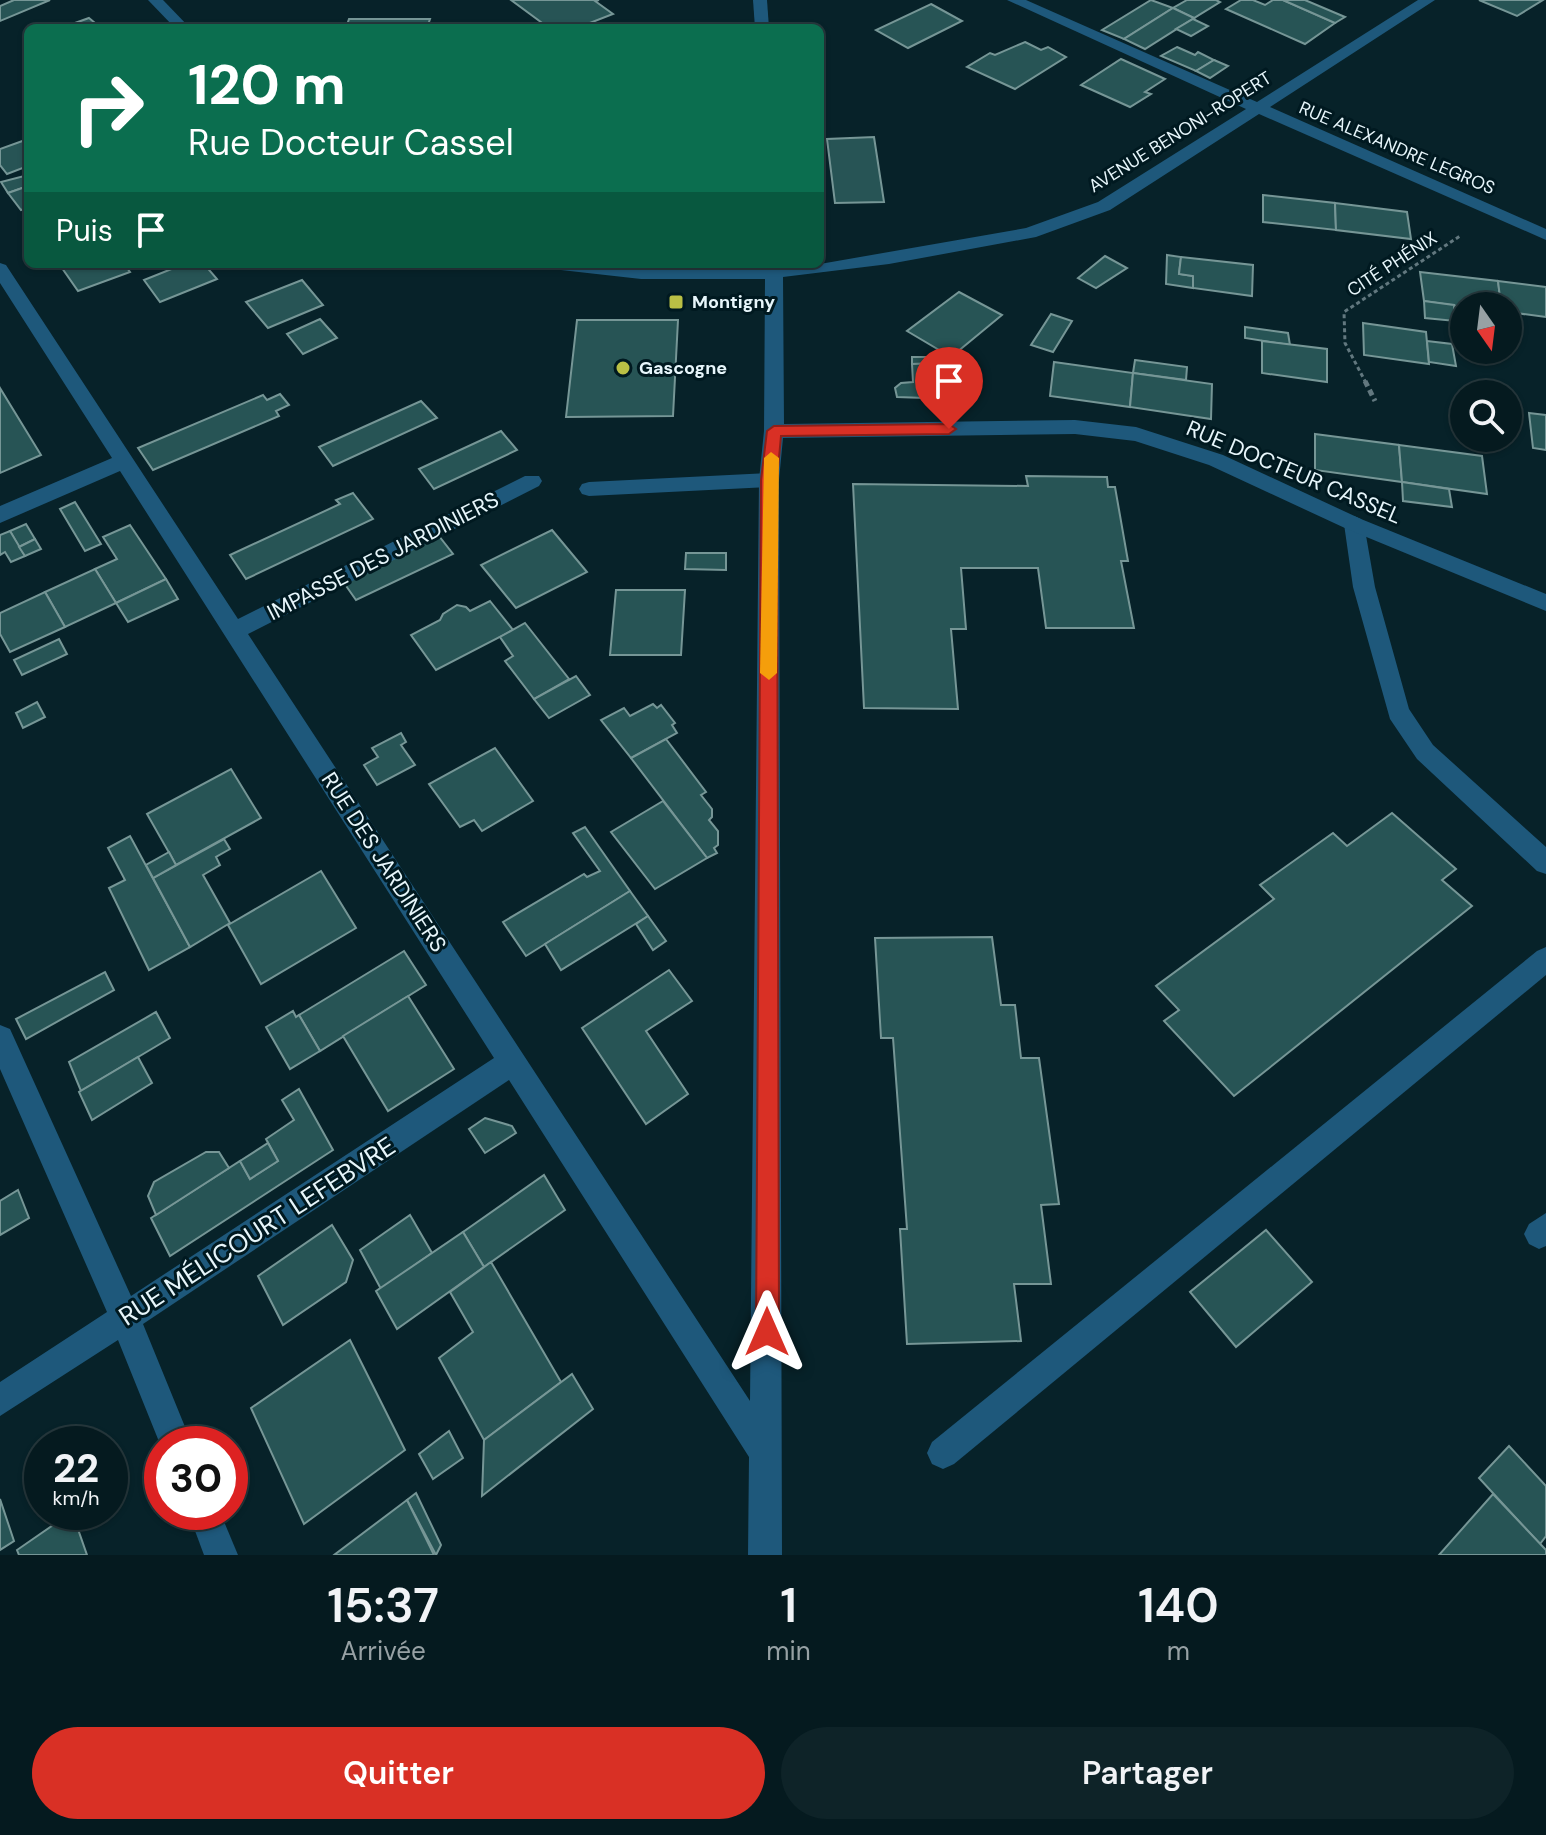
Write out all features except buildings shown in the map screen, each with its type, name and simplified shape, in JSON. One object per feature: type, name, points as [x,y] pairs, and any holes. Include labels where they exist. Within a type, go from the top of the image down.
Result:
[{"type":"street","points":[[155,0],[179,24]]},
{"type":"street","points":[[760,0],[762,24]]},
{"type":"street","name":"RUE ALEXANDRE LEGROS","points":[[1014,0],[1546,235]]},
{"type":"street","name":"AVENUE BENONI-ROPERT","points":[[824,264],[889,259],[1030,233],[1104,206],[1428,0]]},
{"type":"street","name":"AVENUE BENONI-ROPERT","points":[[592,268],[641,273],[773,268]]},
{"type":"street","points":[[765,1555],[769,480],[774,431],[773,268]]},
{"type":"street","name":"RUE DES JARDINIERS","points":[[0,269],[767,1456]]},
{"type":"street","name":"RUE DOCTEUR CASSEL","points":[[774,431],[1075,427],[1136,434],[1216,460],[1354,524],[1546,603]]},
{"type":"street","points":[[0,515],[123,461]]},
{"type":"street","points":[[589,489],[769,480]]},
{"type":"street","name":"IMPASSE DES JARDINIERS","points":[[234,631],[532,481]]},
{"type":"street","points":[[1354,524],[1364,587],[1398,712],[1425,752],[1546,863]]},
{"type":"street","points":[[943,1453],[1546,959]]},
{"type":"street","points":[[0,1038],[125,1318],[169,1426]]},
{"type":"street","name":"RUE MÉLICOURT LEFEBVRE","points":[[0,1400],[514,1061]]},
{"type":"street","points":[[211,1530],[221,1555]]},
{"type":"path","name":"CITÉ PHÉNIX","points":[[1375,401],[1345,343],[1344,312],[1496,212]]},
{"type":"slow traffic","points":[[769,673],[771,458]]},
{"type":"place","name":"Montigny","points":[[676,302]]},
{"type":"place","name":"Gascogne","points":[[623,368]]},
{"type":"route","points":[[767,1332],[769,480],[774,431],[949,429]]}]
